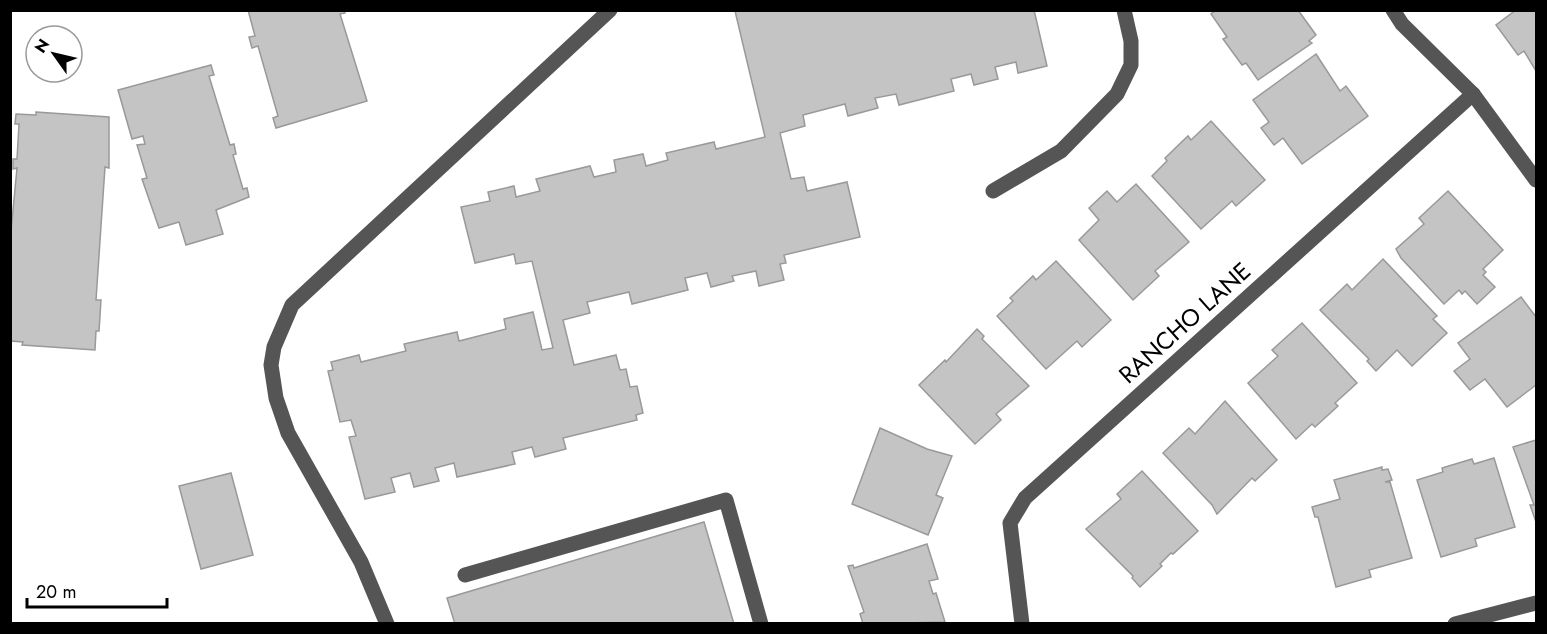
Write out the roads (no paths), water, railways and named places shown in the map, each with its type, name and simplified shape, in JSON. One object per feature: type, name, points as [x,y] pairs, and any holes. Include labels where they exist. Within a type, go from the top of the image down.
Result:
[{"type":"street","points":[[387,624],[361,562],[288,433],[276,398],[271,365],[274,346],[292,305],[610,10]]},
{"type":"street","points":[[993,191],[1061,151],[1117,94],[1131,65],[1131,41],[1124,10]]},
{"type":"street","points":[[1393,10],[1402,24],[1473,94],[1536,180]]},
{"type":"street","name":"RANCHO LANE","points":[[1022,624],[1011,523],[1025,498],[1473,94]]},
{"type":"street","points":[[465,575],[726,500],[760,624]]},
{"type":"street","points":[[1455,624],[1536,603]]}]
